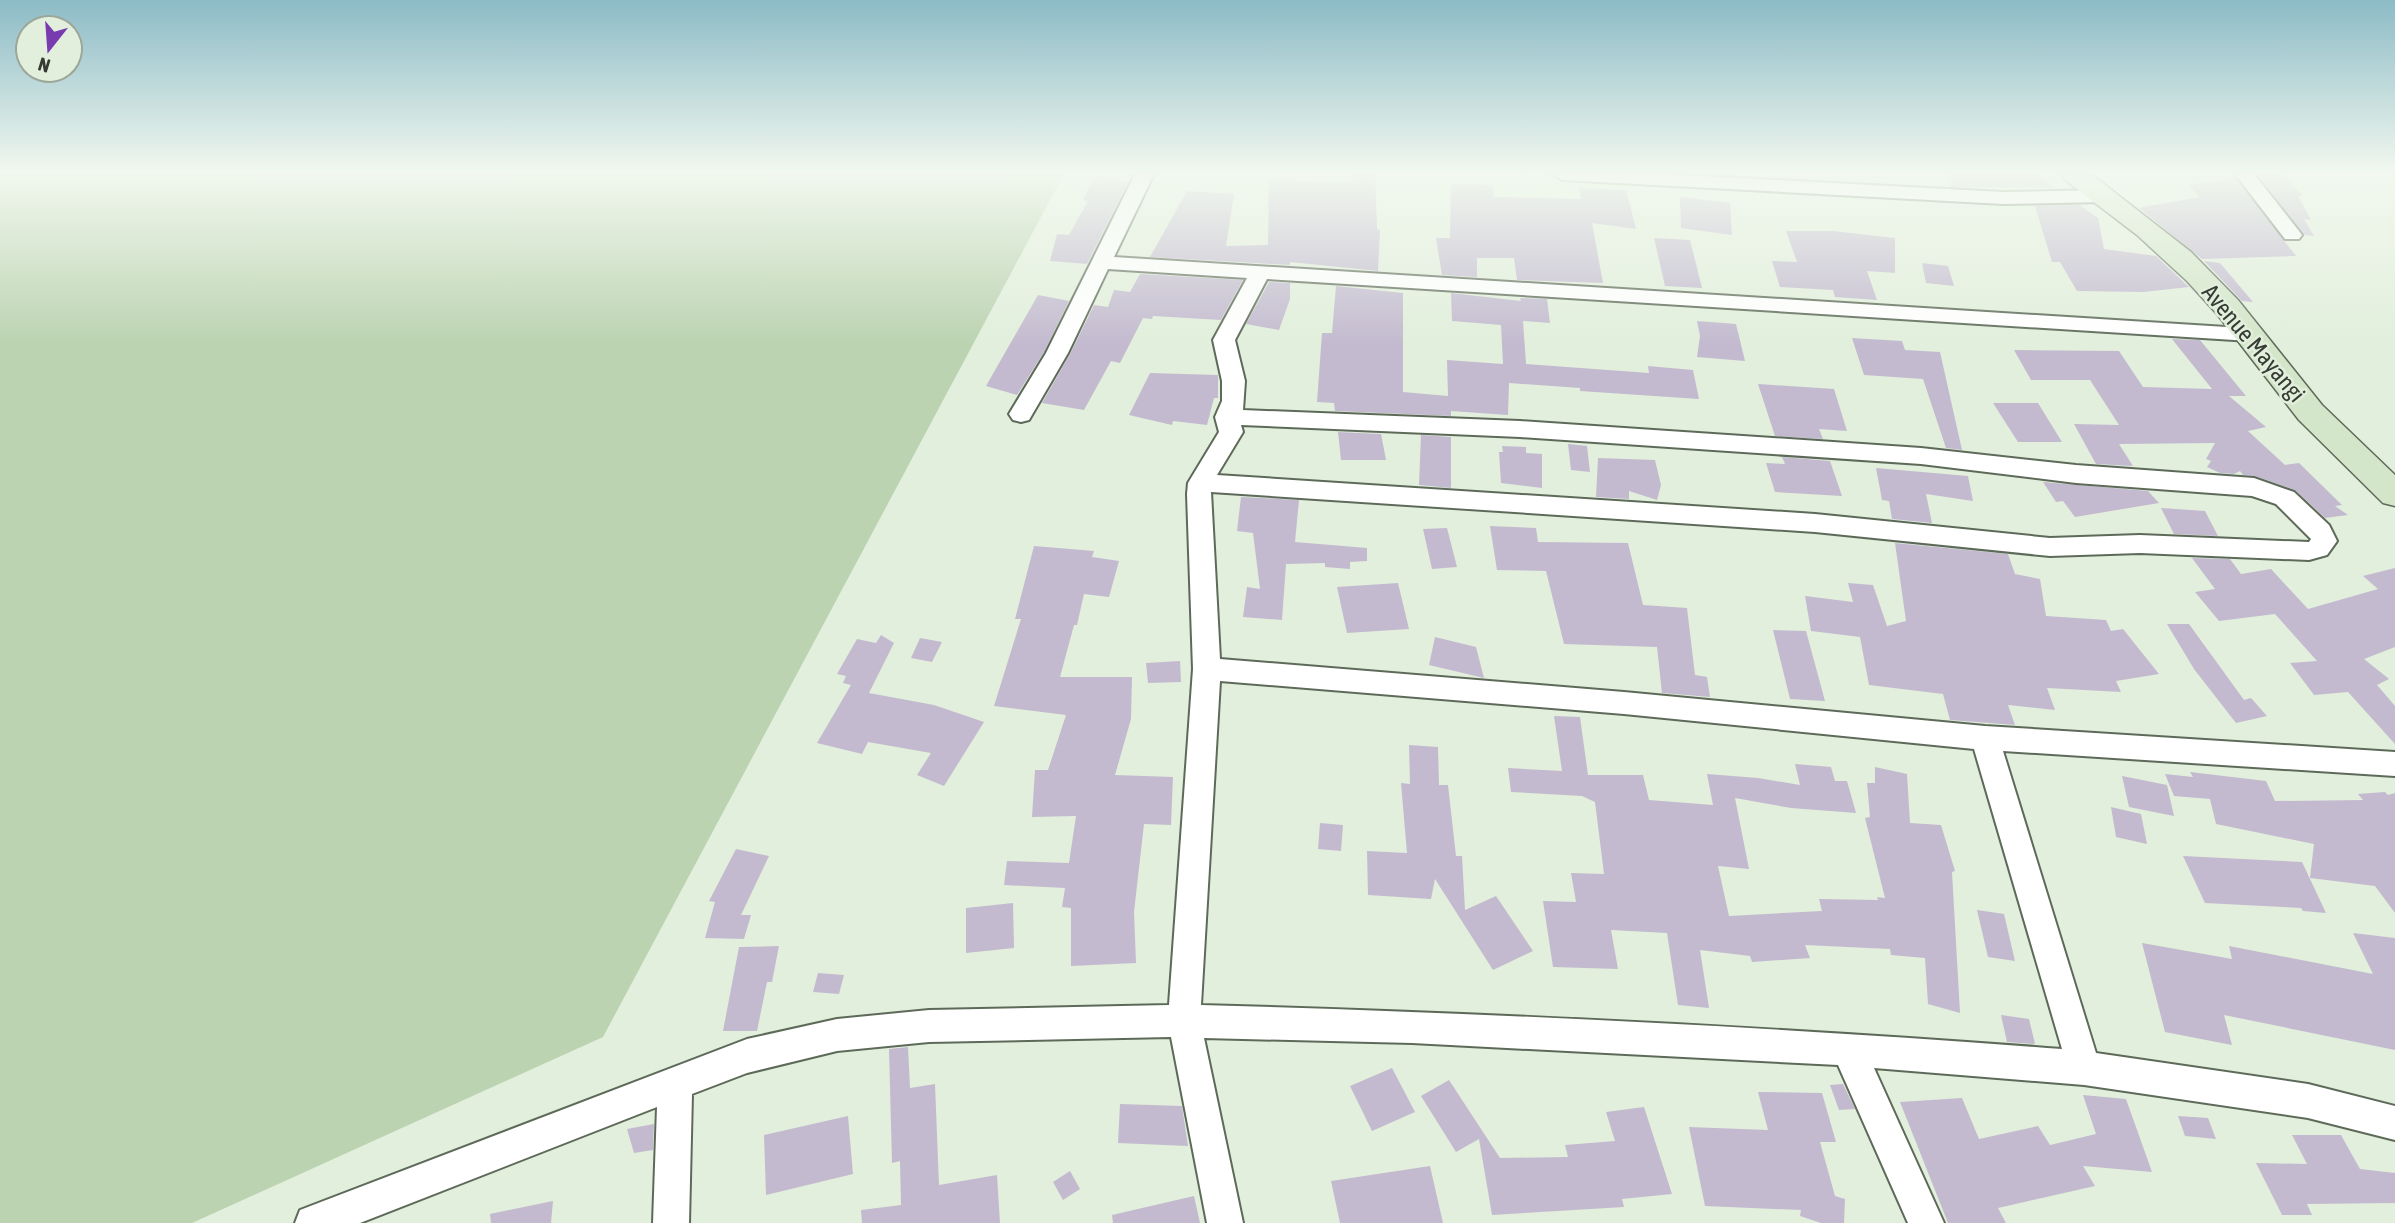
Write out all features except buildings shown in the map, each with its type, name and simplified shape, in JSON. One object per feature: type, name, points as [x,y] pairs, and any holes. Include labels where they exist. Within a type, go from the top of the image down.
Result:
[{"type":"street","points":[[1021,414],[1057,353],[1116,231]]},
{"type":"street","name":"Avenue Mayangi","points":[[2148,231],[2176,254],[2212,290],[2315,416],[2395,494]]},
{"type":"street","points":[[2289,231],[2292,235]]},
{"type":"street","points":[[1101,262],[1259,275],[1513,287],[1891,314],[2250,334]]},
{"type":"street","points":[[1225,1223],[1184,1021],[1207,668],[1200,483],[1231,432],[1227,417],[1234,399],[1234,380],[1224,340],[1259,275]]},
{"type":"street","points":[[1200,483],[1815,523],[2050,547],[2140,544],[2309,551],[2318,548],[2324,541],[2320,532],[2285,498],[2254,487],[2076,474],[1921,456],[1562,431],[1227,417]]},
{"type":"street","points":[[1207,668],[1624,703],[1985,738],[2395,764]]},
{"type":"street","points":[[1985,738],[2084,1068]]},
{"type":"street","points":[[313,1223],[747,1056],[837,1035],[929,1026],[1184,1021],[1426,1028],[1848,1049],[2084,1068],[2308,1101],[2395,1123]]},
{"type":"street","points":[[1848,1049],[1926,1223]]},
{"type":"street","points":[[671,1223],[675,1084]]},
{"type":"green space","points":[[0,231],[1034,231],[603,1037],[192,1223],[0,1223]]}]
